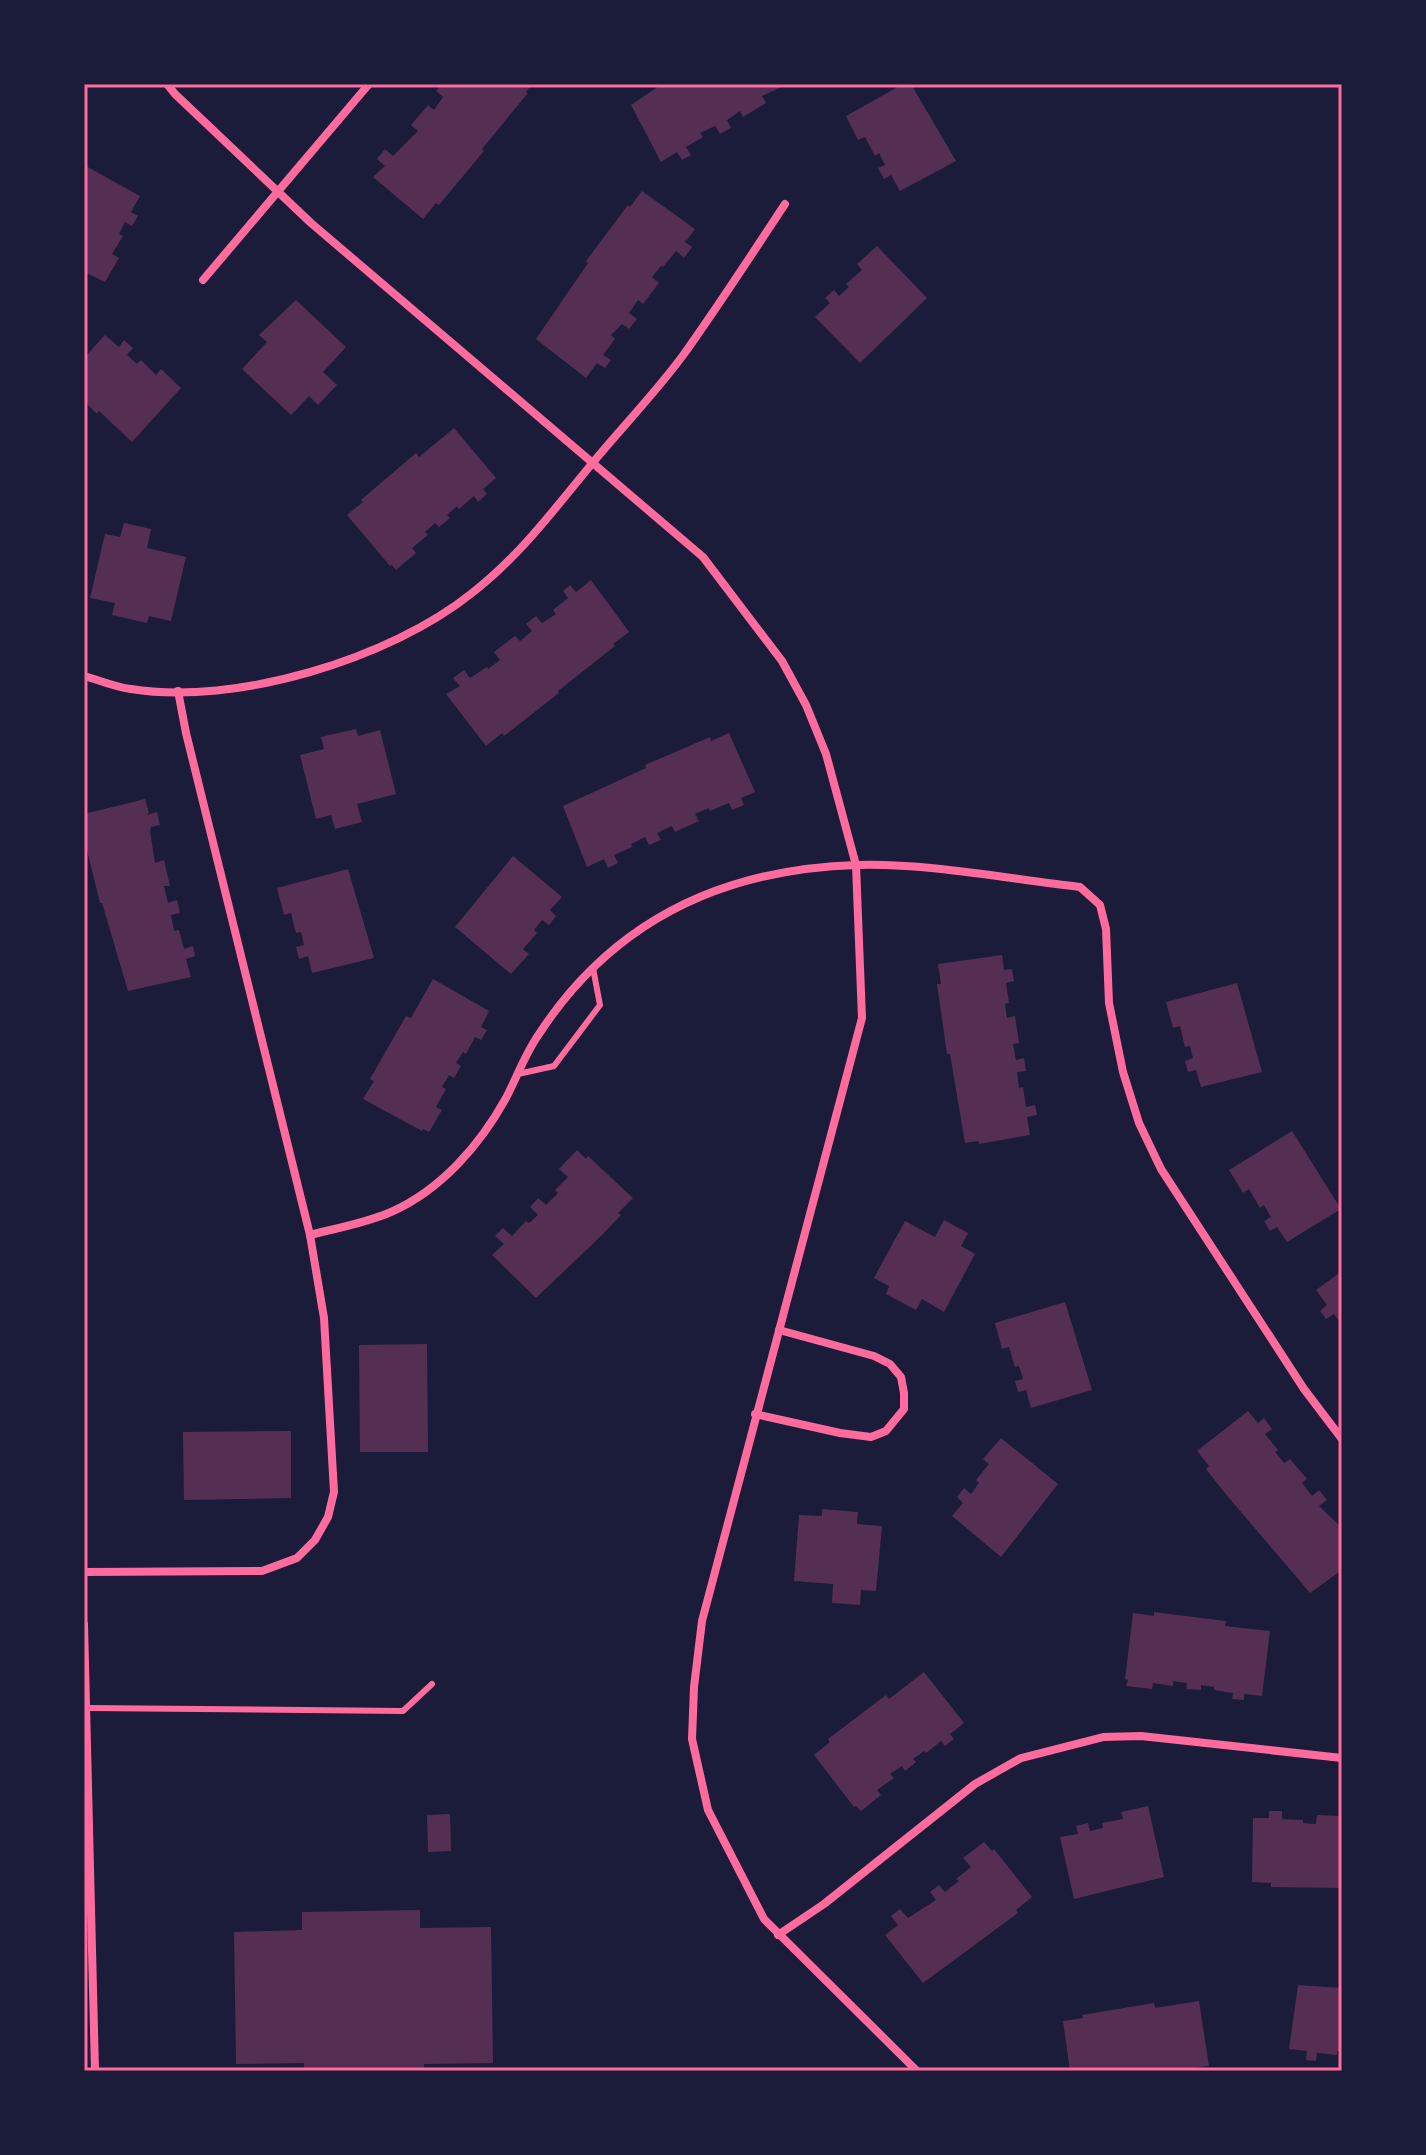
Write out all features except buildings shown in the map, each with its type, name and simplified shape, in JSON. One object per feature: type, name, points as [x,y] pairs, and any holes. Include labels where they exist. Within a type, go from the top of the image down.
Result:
[{"type":"street","points":[[167,84],[277,192],[703,557],[782,661],[806,705],[826,754],[856,865],[862,1018],[702,1621],[692,1739],[708,1810],[764,1919],[917,2071]]},
{"type":"street","points":[[203,280],[369,84]]},
{"type":"street","points":[[84,676],[131,689],[178,691],[226,689],[306,673],[373,651],[420,628],[472,594],[523,547],[682,356],[785,204]]},
{"type":"street","points":[[84,1572],[262,1571],[297,1558],[315,1540],[328,1517],[334,1492],[324,1318],[310,1235],[178,691]]},
{"type":"street","points":[[310,1235],[393,1211],[421,1195],[451,1171],[481,1138],[537,1036],[570,991],[609,951],[645,924],[685,902],[770,875],[856,865],[908,867],[1080,887],[1100,905],[1106,929],[1109,1003],[1123,1072],[1139,1123],[1161,1169],[1193,1220],[1304,1389],[1342,1439]]},
{"type":"street","points":[[755,1414],[871,1437],[886,1431],[904,1409],[901,1377],[890,1364],[874,1356],[779,1330]]},
{"type":"street","points":[[84,1624],[95,2071]]},
{"type":"street","points":[[778,1935],[824,1904],[975,1784],[1021,1758],[1103,1737],[1141,1736],[1342,1758]]},
{"type":"lane","points":[[518,1074],[554,1066],[600,1005],[593,968]]},
{"type":"lane","points":[[86,1708],[403,1711],[432,1684]]}]
